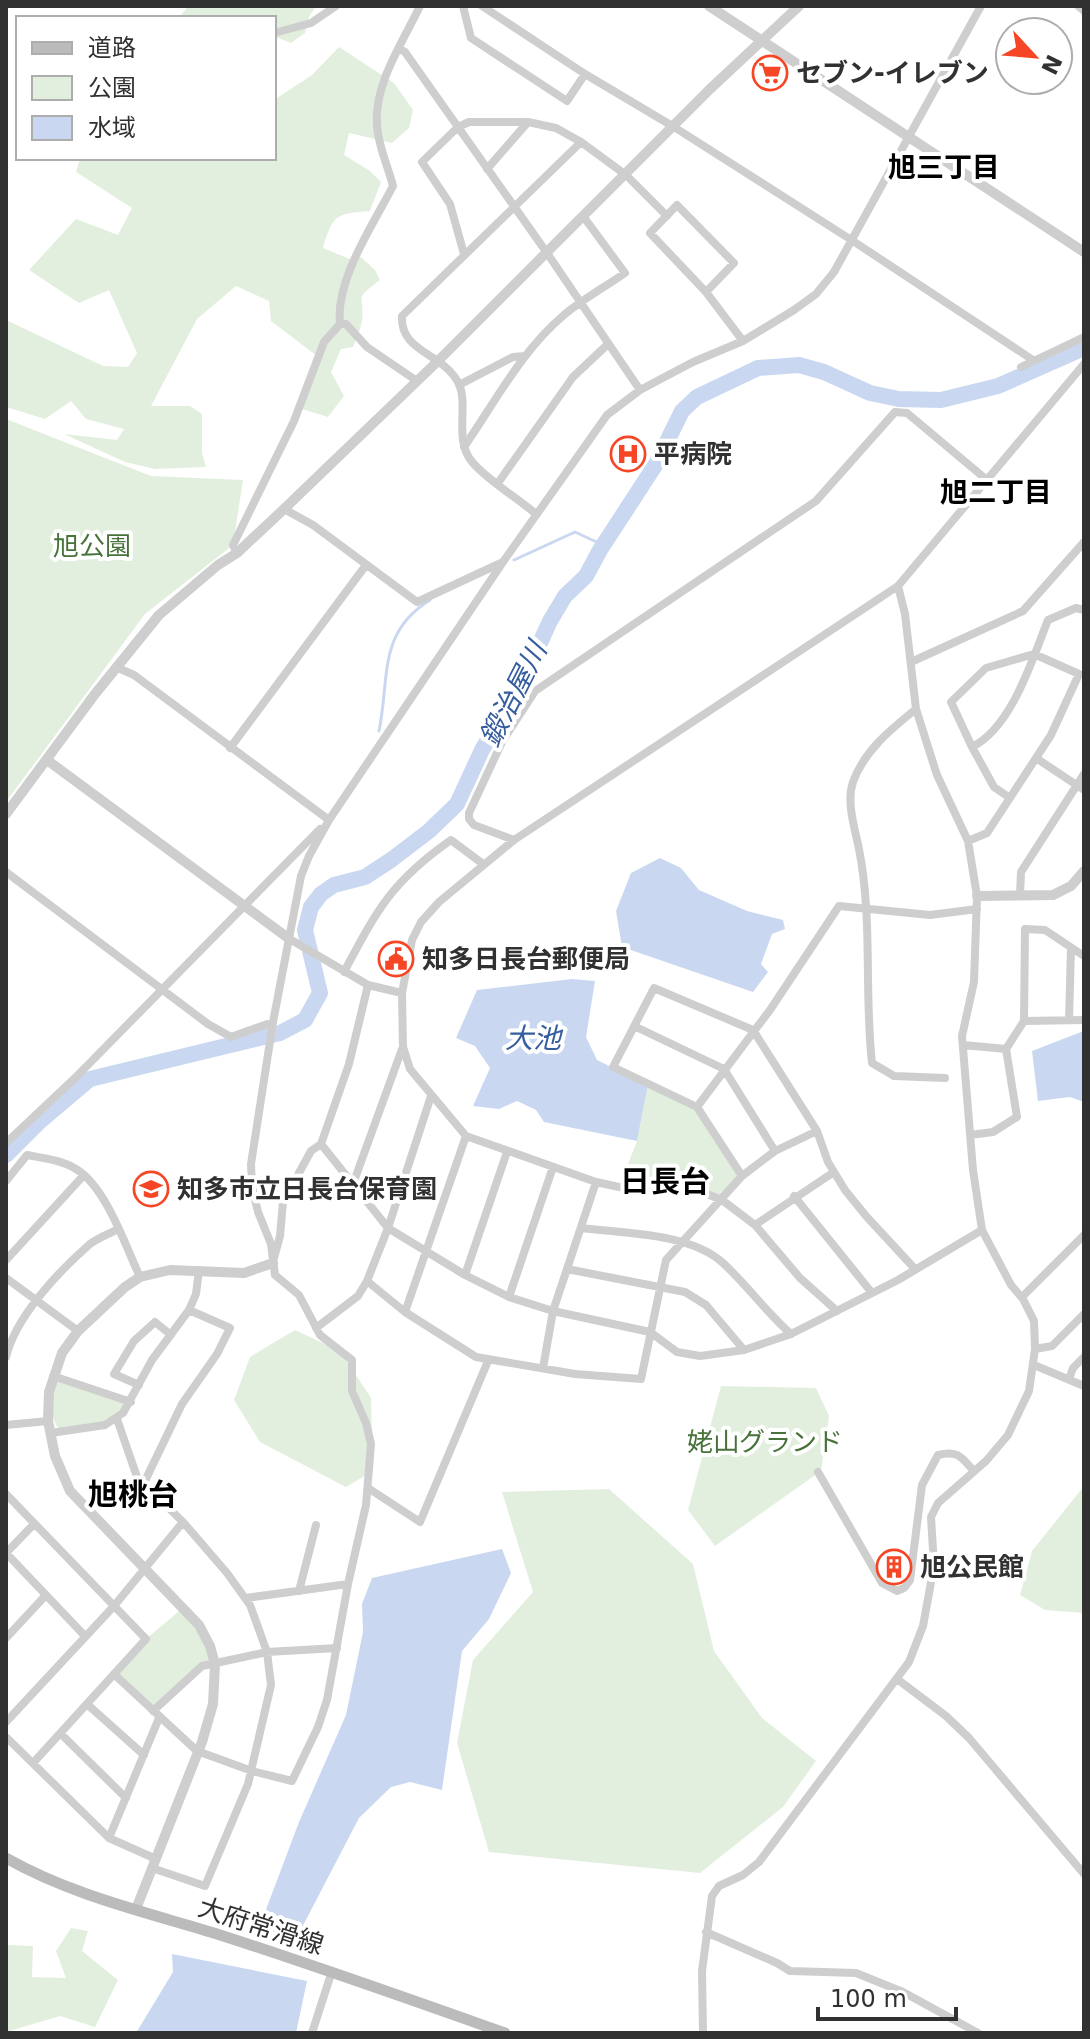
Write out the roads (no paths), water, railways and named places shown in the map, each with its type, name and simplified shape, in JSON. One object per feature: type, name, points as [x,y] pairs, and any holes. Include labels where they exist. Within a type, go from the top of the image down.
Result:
[{"type":"main road","name":"大府常滑線","points":[[6,1858],[44,1878],[332,1971],[505,2033]]},
{"type":"street","points":[[276,32],[311,23],[336,6]]},
{"type":"street","points":[[237,553],[233,545],[294,421],[324,342],[340,324],[339,303],[347,279],[393,186],[379,136],[377,106],[388,70],[420,6]]},
{"type":"street","points":[[463,6],[471,38],[567,101],[585,74]]},
{"type":"street","points":[[482,6],[853,241],[1033,360]]},
{"type":"street","points":[[709,6],[1084,252]]},
{"type":"street","points":[[6,814],[159,615],[218,565],[237,553],[284,509],[439,360],[710,89],[799,6]]},
{"type":"street","points":[[115,1675],[197,1751],[252,1771],[292,1781],[318,1727],[327,1700],[368,1488],[371,1444],[352,1391],[352,1360],[320,1335],[299,1295],[275,1275],[271,1244],[252,1187],[251,1164],[273,1022],[301,876],[329,820],[503,562],[607,415],[640,390],[743,341],[816,294],[853,241],[981,6]]},
{"type":"street","points":[[1078,6],[1084,11]]},
{"type":"street","points":[[400,49],[515,207],[640,390]]},
{"type":"street","points":[[464,254],[450,204],[422,162],[458,127],[469,122],[528,122],[556,128],[626,175],[667,216]]},
{"type":"street","points":[[487,169],[528,122]]},
{"type":"street","points":[[536,514],[471,462],[464,448],[459,385],[439,360],[408,341],[401,330],[402,316],[581,142]]},
{"type":"street","points":[[706,292],[734,263],[677,205],[650,233],[706,292],[743,341]]},
{"type":"street","points":[[464,448],[525,356],[565,314],[625,273],[583,216]]},
{"type":"street","points":[[340,324],[346,324],[367,347],[417,381]]},
{"type":"street","points":[[1021,367],[1084,337]]},
{"type":"street","points":[[498,483],[573,377],[608,344]]},
{"type":"street","points":[[459,385],[513,357],[525,356]]},
{"type":"street","points":[[837,1311],[800,1278],[755,1225],[722,1200],[699,1191],[619,1187],[596,1182],[466,1136],[410,1069],[403,1047],[402,993],[412,940],[421,922],[439,902],[514,840],[898,586],[1084,364]]},
{"type":"street","points":[[514,840],[474,825],[469,813],[502,742],[535,691],[816,501],[895,412],[907,413],[987,480]]},
{"type":"street","points":[[284,509],[313,525],[417,602],[503,562]]},
{"type":"street","points":[[911,662],[1023,611],[1084,542]]},
{"type":"street","points":[[230,748],[366,565]]},
{"type":"street","points":[[703,2033],[702,1971],[712,1896],[719,1886],[743,1875],[759,1862],[909,1662],[923,1626],[934,1566],[931,1517],[938,1503],[998,1449],[1029,1391],[1034,1365],[1034,1321],[982,1230],[962,1036],[974,982],[977,896],[968,841],[937,775],[916,709],[905,614],[898,586]]},
{"type":"street","points":[[972,747],[986,740],[1012,705],[1048,620],[1076,608],[1084,610]]},
{"type":"street","points":[[1010,798],[994,787],[951,702],[986,668],[1034,654],[1082,675]]},
{"type":"street","points":[[968,841],[987,833],[1051,735],[1082,675],[1084,665]]},
{"type":"street","points":[[116,667],[134,675],[329,820]]},
{"type":"street","points":[[916,709],[864,759],[852,785],[852,815],[868,909],[867,1022],[872,1063],[894,1076],[945,1078]]},
{"type":"street","points":[[1036,758],[1081,788]]},
{"type":"street","points":[[47,760],[288,938],[368,985],[402,993]]},
{"type":"street","points":[[1020,895],[1021,872],[1081,788],[1084,774]]},
{"type":"street","points":[[6,1143],[75,1078],[329,820]]},
{"type":"street","points":[[344,972],[378,908],[407,873],[427,857],[451,840],[483,864]]},
{"type":"street","points":[[977,896],[1053,895],[1071,886],[1084,871]]},
{"type":"street","points":[[6,872],[208,1024],[231,1037],[273,1022]]},
{"type":"street","points":[[697,1107],[770,1010],[839,906],[930,915],[977,909]]},
{"type":"street","points":[[970,1135],[993,1132],[1017,1117],[1006,1049],[1024,1021],[1025,929],[1045,930],[1084,956]]},
{"type":"street","points":[[1069,1020],[1071,948]]},
{"type":"street","points":[[273,1263],[280,1236],[283,1202],[311,1151],[321,1144],[349,1064],[368,985]]},
{"type":"street","points":[[742,1176],[697,1107],[613,1067],[654,988],[753,1030],[817,1131],[834,1172],[866,1216],[915,1269]]},
{"type":"street","points":[[1024,1021],[1084,1020]]},
{"type":"street","points":[[634,1026],[724,1069],[775,1151]]},
{"type":"street","points":[[963,1045],[1006,1049]]},
{"type":"street","points":[[353,1184],[403,1047]]},
{"type":"street","points":[[316,1328],[358,1296],[367,1281],[388,1228],[431,1096]]},
{"type":"street","points":[[367,1281],[405,1312],[476,1357],[575,1374],[641,1379],[666,1260],[742,1176],[775,1151],[817,1131]]},
{"type":"street","points":[[405,1312],[466,1136]]},
{"type":"street","points":[[321,1144],[388,1228],[465,1275],[509,1297],[553,1311],[650,1332],[677,1352],[700,1356],[744,1350],[791,1334],[872,1293],[982,1230]]},
{"type":"street","points":[[465,1275],[507,1152]]},
{"type":"street","points":[[6,1181],[27,1155],[56,1161],[84,1175],[102,1198],[140,1277]]},
{"type":"street","points":[[509,1297],[553,1167]]},
{"type":"street","points":[[755,1225],[834,1172]]},
{"type":"street","points":[[6,1260],[84,1175]]},
{"type":"street","points":[[543,1368],[553,1311],[596,1182]]},
{"type":"street","points":[[794,1196],[872,1293]]},
{"type":"street","points":[[581,1228],[682,1241],[721,1260],[764,1309],[791,1334]]},
{"type":"street","points":[[6,1357],[9,1344],[29,1308],[92,1242],[118,1229]]},
{"type":"street","points":[[1022,1297],[1084,1235]]},
{"type":"street","points":[[136,1909],[213,1704],[215,1664],[199,1625],[70,1491],[55,1456],[48,1421],[49,1392],[62,1353],[78,1331],[140,1277],[170,1270],[244,1273],[273,1263]]},
{"type":"street","points":[[567,1269],[685,1292],[706,1305],[744,1350]]},
{"type":"street","points":[[51,1433],[105,1425],[117,1419],[131,1402],[152,1360],[189,1310],[196,1294],[199,1270]]},
{"type":"street","points":[[6,1278],[78,1331]]},
{"type":"street","points":[[144,1483],[182,1404],[217,1354],[230,1328],[189,1310]]},
{"type":"street","points":[[1035,1349],[1052,1346],[1084,1314]]},
{"type":"street","points":[[139,1385],[114,1374],[134,1341],[155,1322],[171,1335]]},
{"type":"street","points":[[1069,1379],[1073,1368],[1084,1357]]},
{"type":"street","points":[[368,1488],[420,1522],[488,1361]]},
{"type":"street","points":[[1034,1365],[1084,1386]]},
{"type":"street","points":[[53,1376],[131,1402]]},
{"type":"street","points":[[6,1737],[109,1838],[205,1886],[252,1771],[271,1685],[267,1652],[246,1598],[183,1522],[137,1477],[117,1419]]},
{"type":"street","points":[[6,1425],[48,1421]]},
{"type":"street","points":[[818,1472],[882,1583],[897,1591],[910,1580],[922,1485],[938,1455],[951,1452],[962,1457],[974,1471]]},
{"type":"street","points":[[6,1494],[146,1639],[33,1763]]},
{"type":"street","points":[[6,1722],[114,1606],[183,1522]]},
{"type":"street","points":[[34,1524],[6,1553],[84,1635]]},
{"type":"street","points":[[299,1591],[316,1525]]},
{"type":"street","points":[[246,1598],[348,1584]]},
{"type":"street","points":[[6,1638],[46,1595]]},
{"type":"street","points":[[109,1838],[144,1755],[156,1715],[202,1666],[267,1652],[337,1648]]},
{"type":"street","points":[[897,1679],[958,1727],[1084,1874]]},
{"type":"street","points":[[88,1705],[144,1755]]},
{"type":"street","points":[[61,1734],[126,1798]]},
{"type":"street","points":[[6,1755],[15,1746]]},
{"type":"street","points":[[706,1932],[790,1971],[856,1973],[903,1992],[978,2033]]},
{"type":"street","points":[[312,2033],[332,1971]]},
{"type":"water","points":[[660,858],[681,868],[699,890],[747,911],[783,920],[785,929],[772,934],[761,964],[768,972],[753,992],[622,947],[616,911],[631,873]]},
{"type":"water","name":"大池","points":[[572,979],[595,981],[586,1037],[597,1060],[648,1085],[637,1141],[544,1122],[536,1110],[517,1101],[499,1109],[473,1106],[490,1068],[475,1046],[456,1038],[477,990]]},
{"type":"water","points":[[1084,1032],[1084,1102],[1070,1097],[1038,1101],[1032,1051]]},
{"type":"water","points":[[502,1549],[511,1573],[489,1619],[462,1651],[442,1790],[410,1782],[391,1787],[359,1818],[297,1937],[259,1928],[299,1822],[346,1715],[363,1632],[362,1604],[372,1578]]},
{"type":"water","points":[[172,1954],[307,1981],[296,2033],[136,2033],[173,1972]]},
{"type":"waterway","name":"鍛治屋川","points":[[6,1155],[90,1079],[280,1033],[305,1020],[320,993],[305,930],[311,907],[321,894],[334,885],[365,877],[391,860],[429,831],[457,804],[482,750],[524,678],[550,621],[565,596],[586,576],[656,464],[682,411],[697,397],[758,368],[799,365],[824,372],[870,393],[899,399],[941,400],[998,386],[1084,348]]},
{"type":"waterway","points":[[514,560],[575,532],[603,545]]},
{"type":"waterway","points":[[379,731],[393,642],[413,613],[430,600]]},
{"type":"place","name":"セブン-イレブン","points":[[770,73]]},
{"type":"place","name":"平病院","points":[[628,454]]},
{"type":"place","name":"知多日長台郵便局","points":[[396,959]]},
{"type":"place","name":"知多市立日長台保育園","points":[[151,1189]]},
{"type":"place","name":"旭公民館","points":[[894,1567]]},
{"type":"district","name":"旭三丁目","points":[[944,167]]},
{"type":"district","name":"旭二丁目","points":[[996,492]]},
{"type":"district","name":"日長台","points":[[665,1182]]},
{"type":"district","name":"旭桃台","points":[[133,1495]]},
{"type":"park label","name":"旭公園","points":[[92,546]]},
{"type":"park label","name":"姥山グランド","points":[[765,1442]]}]
